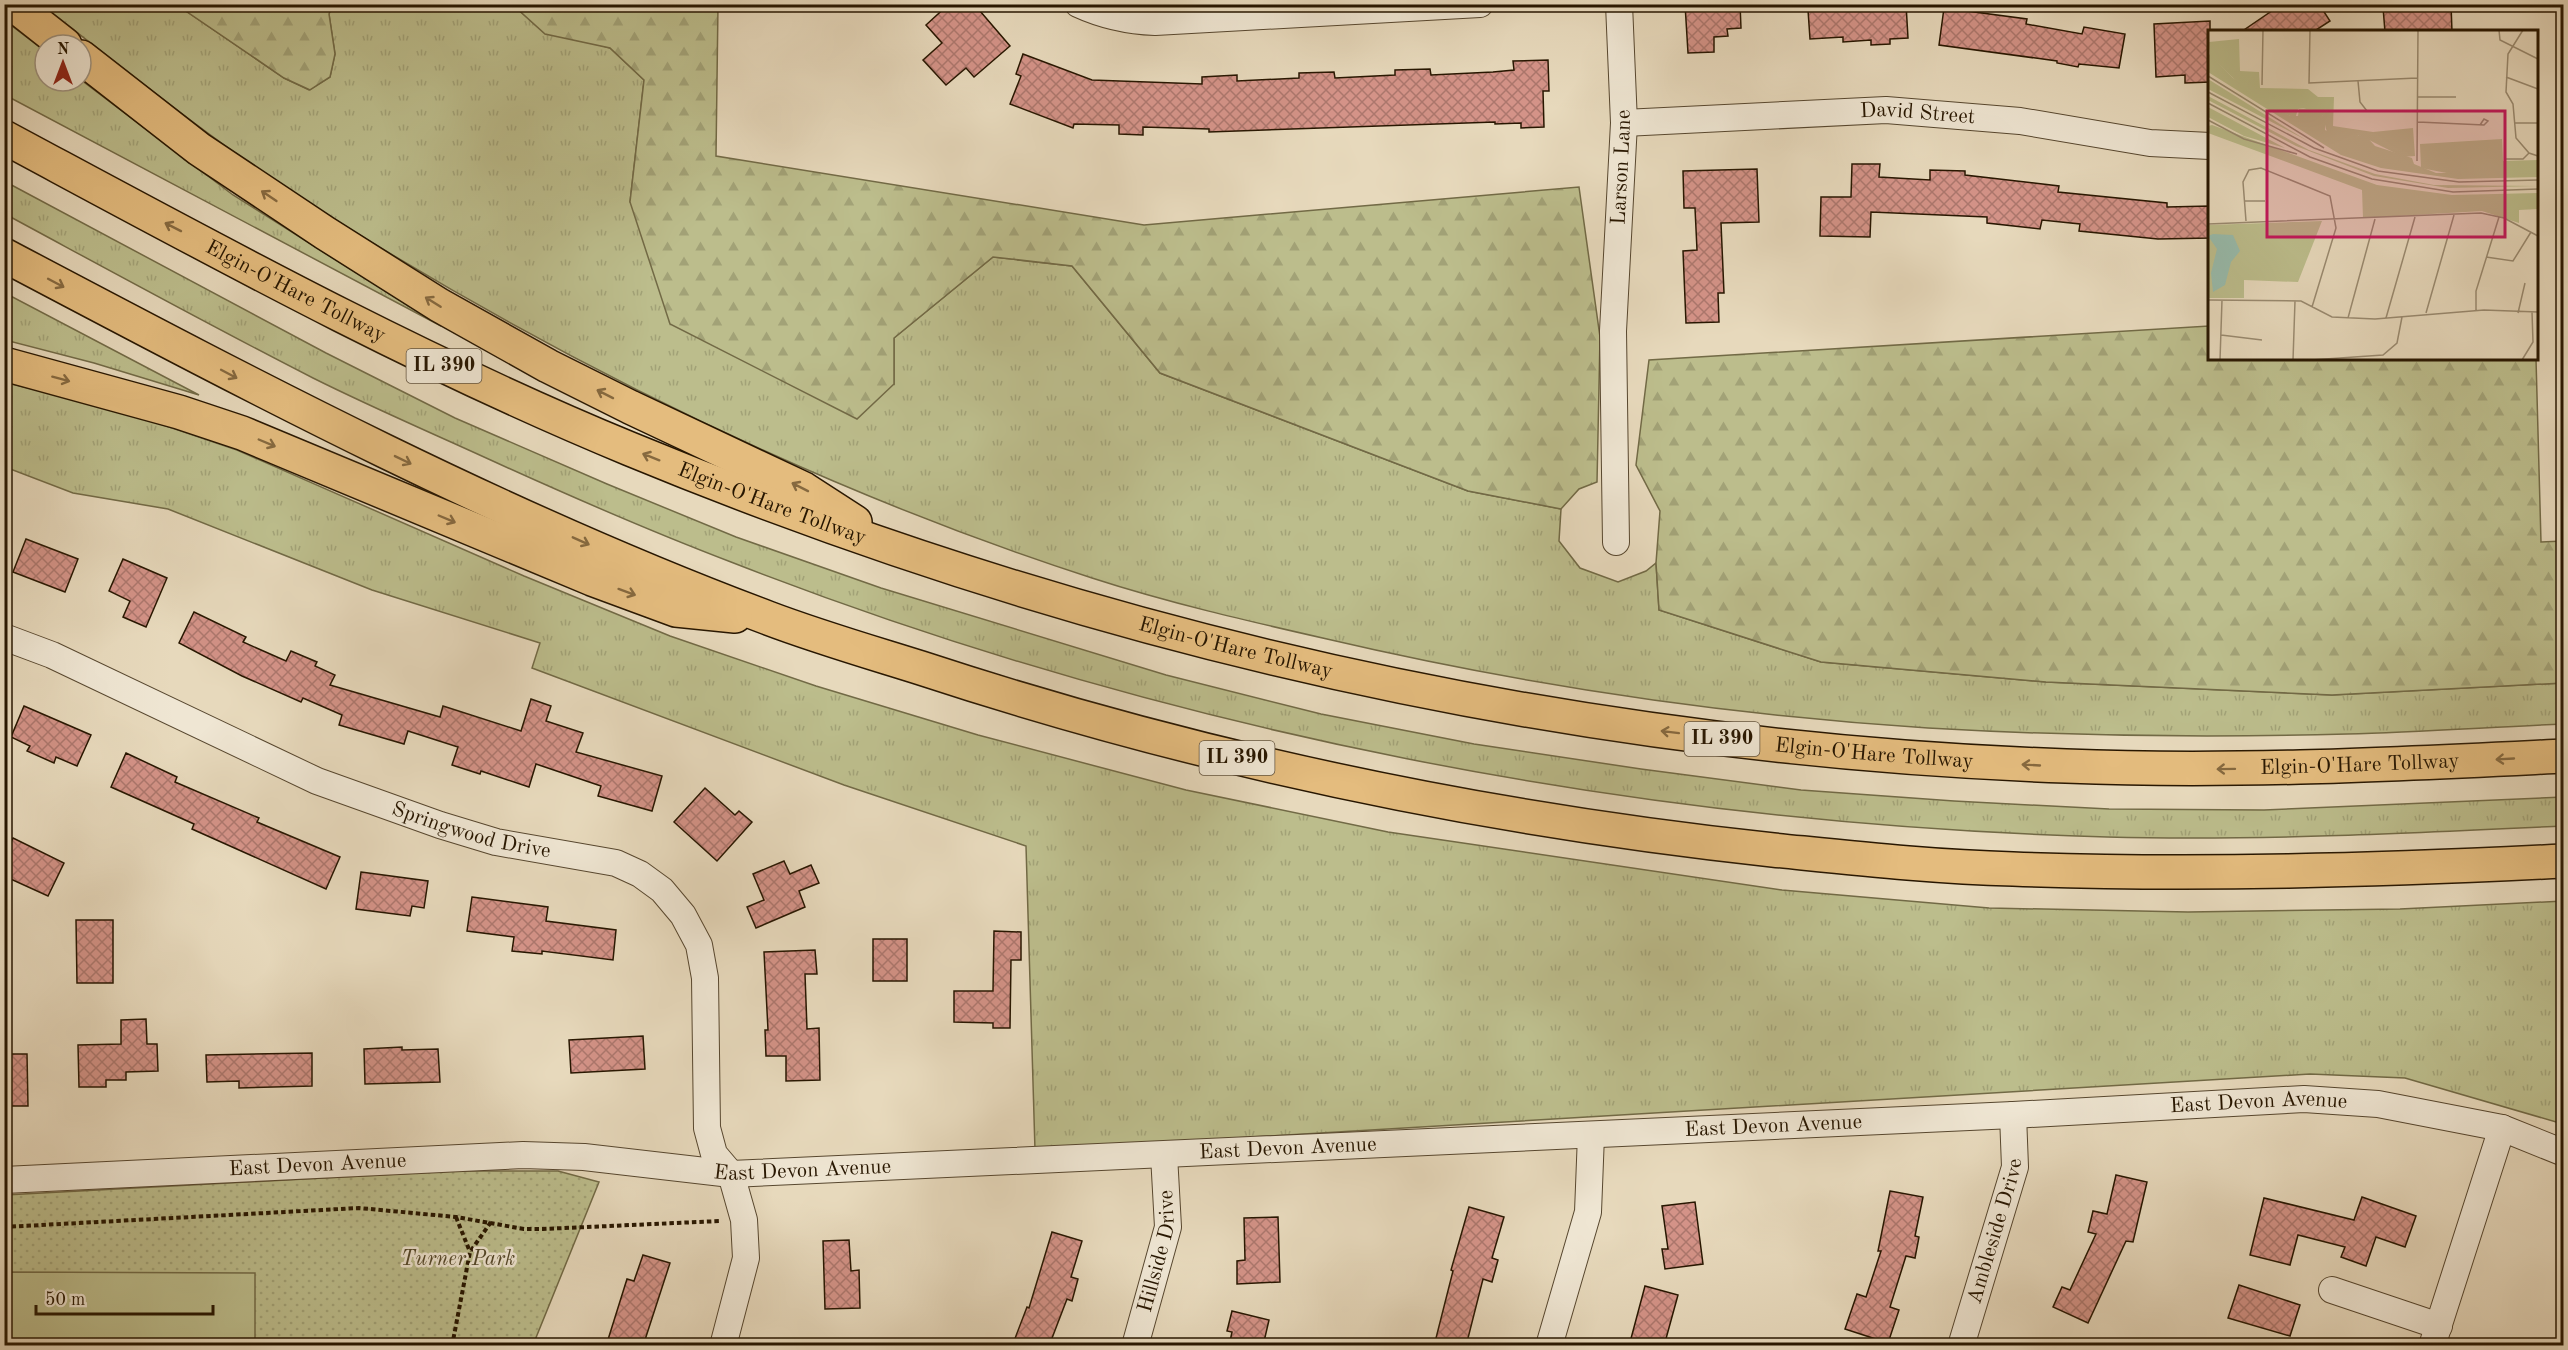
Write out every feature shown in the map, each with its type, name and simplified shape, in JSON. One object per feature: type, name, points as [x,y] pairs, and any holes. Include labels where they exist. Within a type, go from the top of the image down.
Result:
[{"type":"highway","points":[[13,4],[50,33]]},
{"type":"highway","points":[[93,66],[199,149],[439,305],[548,366],[804,489],[902,552]]},
{"type":"highway","name":"Elgin-O'Hare Tollway","points":[[4,137],[411,350],[638,452],[768,504],[902,552],[1055,602],[1203,642],[1333,673],[1485,704],[1769,745],[1925,758],[2064,766],[2183,769],[2314,768],[2564,756]]},
{"type":"highway","name":"IL 390","points":[[4,255],[252,386],[466,491],[771,619],[1006,696],[1129,732],[1239,759],[1406,795],[1673,839],[1850,858],[2018,870],[2204,874],[2402,869],[2564,861]]},
{"type":"highway","points":[[4,364],[179,412],[242,433],[592,579],[676,610],[771,619]]},
{"type":"street","points":[[1078,4],[1101,15],[1127,21],[1155,22],[1480,4]]},
{"type":"street","name":"Larson Lane","points":[[1616,542],[1613,331],[1624,123],[1619,4]]},
{"type":"street","name":"David Street","points":[[1624,123],[1886,110],[2020,121],[2150,144],[2208,146]]},
{"type":"street","name":"Springwood Drive","points":[[4,638],[52,655],[318,781],[452,829],[496,842],[616,862],[662,890],[683,915],[699,945],[705,978],[707,1128],[714,1154],[731,1174]]},
{"type":"street","name":"East Devon Avenue","points":[[4,1180],[523,1155],[584,1157],[731,1174],[2013,1115],[2304,1099],[2378,1104],[2502,1128],[2564,1152]]},
{"type":"street","name":"Ambleside Drive","points":[[1961,1346],[2015,1167],[2013,1115]]},
{"type":"street","points":[[2332,1290],[2436,1336],[2502,1128]]},
{"type":"street","points":[[1549,1346],[1588,1212],[1591,1135]]},
{"type":"street","name":"Hillside Drive","points":[[1135,1346],[1168,1227],[1164,1155]]},
{"type":"street","points":[[723,1346],[746,1258],[744,1220],[731,1174]]},
{"type":"path","points":[[4,1227],[359,1208],[456,1217],[543,1229],[744,1220]]},
{"type":"path","points":[[456,1217],[470,1252]]},
{"type":"path","points":[[452,1346],[470,1252],[491,1222]]},
{"type":"green space","points":[[42,5],[177,5],[284,78],[309,90],[330,77],[335,54],[329,14],[332,5],[513,5],[539,28],[610,48],[644,80],[630,202],[894,384],[894,338],[993,257],[1072,266],[1160,373],[1468,491],[1561,509],[1559,541],[1580,568],[1618,582],[1646,571],[1656,563],[1659,610],[1821,662],[2046,682],[2332,695],[2563,683],[2563,724],[2347,734],[2190,736],[2033,733],[1853,722],[1701,706],[1551,684],[1401,655],[1150,596],[990,543],[889,504],[789,462],[594,368],[405,263],[313,206],[209,134],[141,83],[93,45],[93,33],[78,33]]},
{"type":"green space","points":[[177,5],[332,5],[329,14],[335,54],[330,77],[310,90],[284,78]]},
{"type":"green space","points":[[513,5],[718,5],[716,156],[1144,225],[1579,187],[1600,337],[1597,482],[1579,489],[1561,509],[1468,491],[1160,373],[1072,266],[993,257],[894,338],[894,384],[857,419],[670,324],[630,202],[644,80],[610,48],[545,34]]},
{"type":"green space","points":[[4,20],[33,42],[33,93],[93,93],[93,89],[233,195],[441,326],[5,95]]},
{"type":"green space","points":[[4,181],[326,353],[455,418],[607,484],[736,537],[881,588],[1166,675],[1321,714],[1474,744],[1801,790],[2109,809],[2264,810],[2563,797],[2563,826],[2335,836],[2221,838],[2107,837],[1931,828],[1755,813],[1581,789],[1407,759],[1235,721],[1065,675],[897,622],[731,562],[576,498],[313,378],[5,214]]},
{"type":"green space","points":[[4,293],[199,395],[94,363],[5,340]]},
{"type":"green space","points":[[2208,326],[2208,360],[2536,360],[2541,542],[2563,541],[2563,683],[2332,695],[2046,682],[1821,662],[1659,610],[1656,563],[1660,511],[1636,465],[1649,360]]},
{"type":"green space","points":[[4,382],[122,411],[237,450],[524,576],[670,636],[816,686],[978,735],[1186,790],[1388,832],[1782,890],[1989,908],[2188,912],[2400,909],[2563,901],[2563,1124],[2405,1078],[2310,1074],[1035,1150],[1026,846],[844,785],[532,668],[540,643],[372,590],[168,509],[73,493],[5,467]]},
{"type":"green space","name":"Turner Park","points":[[454,1171],[558,1171],[599,1182],[533,1345],[5,1346],[5,1195]]},
{"type":"green space","points":[[5,1272],[255,1273],[255,1345],[5,1345]]},
{"type":"building","points":[[949,4],[974,4],[1010,46],[974,77],[966,68],[946,85],[923,60],[942,43],[926,25]]},
{"type":"building","points":[[1685,4],[1740,4],[1741,28],[1727,29],[1728,36],[1714,37],[1714,52],[1688,53]]},
{"type":"building","points":[[1906,4],[1908,38],[1890,39],[1890,44],[1871,45],[1871,40],[1843,42],[1843,37],[1810,39],[1808,10]]},
{"type":"building","points":[[2282,4],[2319,4],[2330,21],[2316,30],[2244,30]]},
{"type":"building","points":[[2395,4],[2451,4],[2452,30],[2385,30],[2383,7]]},
{"type":"building","points":[[1944,8],[2027,19],[2026,24],[2082,34],[2084,27],[2125,34],[2119,68],[2079,64],[2078,67],[2057,63],[2057,61],[1939,45]]},
{"type":"building","points":[[2210,21],[2208,82],[2185,83],[2185,75],[2156,77],[2154,24]]},
{"type":"building","points":[[1023,54],[1092,80],[1202,84],[1202,77],[1237,75],[1237,81],[1299,78],[1299,73],[1334,72],[1335,78],[1395,75],[1395,70],[1430,69],[1431,75],[1493,72],[1514,70],[1513,61],[1548,60],[1549,91],[1543,91],[1544,127],[1521,128],[1521,123],[1495,124],[1495,122],[1209,132],[1209,129],[1143,127],[1143,135],[1119,134],[1119,125],[1074,124],[1073,128],[1010,104],[1021,76],[1016,74]]},
{"type":"building","points":[[1852,164],[1880,164],[1879,177],[1930,180],[1930,170],[1965,171],[1965,175],[2059,186],[2058,192],[2167,203],[2167,207],[2208,206],[2208,238],[2158,239],[2079,231],[2080,224],[2042,220],[2040,229],[1987,223],[1987,217],[1871,212],[1870,237],[1820,236],[1821,197],[1851,197]]},
{"type":"building","points":[[1757,169],[1759,222],[1721,223],[1724,293],[1718,293],[1719,322],[1686,323],[1683,251],[1697,250],[1695,208],[1684,208],[1683,171]]},
{"type":"building","points":[[26,539],[78,559],[65,592],[13,572]]},
{"type":"building","points":[[123,559],[167,578],[146,627],[123,617],[130,601],[109,591]]},
{"type":"building","points":[[194,612],[246,637],[243,642],[286,661],[291,651],[317,662],[315,666],[335,675],[330,685],[440,717],[443,706],[521,731],[531,699],[551,706],[546,721],[583,733],[576,752],[662,776],[652,811],[598,796],[601,786],[536,764],[529,787],[481,771],[480,774],[452,765],[458,747],[408,731],[404,744],[339,725],[342,715],[303,698],[301,702],[242,676],[179,643]]},
{"type":"building","points":[[24,706],[91,735],[77,766],[56,757],[54,763],[27,751],[30,746],[11,737]]},
{"type":"building","points":[[126,753],[177,777],[175,782],[259,818],[257,822],[340,857],[326,889],[192,829],[194,824],[111,787]]},
{"type":"building","points":[[705,788],[735,815],[739,811],[752,822],[717,861],[674,822]]},
{"type":"building","points":[[13,838],[64,863],[48,896],[4,876],[4,856]]},
{"type":"building","points":[[784,861],[790,874],[811,865],[819,883],[799,891],[805,907],[756,928],[747,907],[764,900],[753,874]]},
{"type":"building","points":[[361,872],[428,881],[424,908],[412,906],[410,916],[356,909]]},
{"type":"building","points":[[472,897],[548,907],[546,921],[616,930],[613,960],[542,951],[542,954],[512,951],[514,937],[467,931]]},
{"type":"building","points":[[76,920],[113,920],[113,983],[77,983]]},
{"type":"building","points":[[994,931],[1021,932],[1021,960],[1011,960],[1010,1028],[993,1028],[993,1023],[954,1022],[954,991],[993,991]]},
{"type":"building","points":[[873,939],[907,939],[907,981],[873,981]]},
{"type":"building","points":[[815,950],[817,974],[805,974],[807,1029],[819,1028],[820,1080],[786,1081],[786,1056],[766,1056],[765,1030],[768,1030],[764,952]]},
{"type":"building","points":[[146,1019],[147,1044],[157,1044],[158,1071],[126,1072],[126,1080],[106,1080],[106,1087],[79,1087],[78,1045],[121,1044],[121,1020]]},
{"type":"building","points":[[643,1036],[645,1069],[571,1073],[569,1040]]},
{"type":"building","points":[[402,1047],[402,1050],[438,1049],[440,1082],[365,1084],[364,1049]]},
{"type":"building","points":[[312,1053],[312,1086],[239,1088],[239,1081],[207,1082],[206,1055]]},
{"type":"building","points":[[5,1054],[27,1054],[28,1106],[4,1106]]},
{"type":"building","points":[[2116,1175],[2147,1182],[2133,1242],[2126,1241],[2088,1323],[2053,1307],[2062,1287],[2070,1290],[2096,1234],[2088,1232],[2093,1211],[2107,1214]]},
{"type":"building","points":[[1890,1191],[1923,1197],[1915,1236],[1919,1237],[1915,1258],[1906,1256],[1890,1307],[1899,1310],[1888,1343],[1845,1329],[1857,1294],[1866,1297],[1881,1251],[1878,1251]]},
{"type":"building","points":[[2362,1197],[2416,1216],[2405,1247],[2376,1237],[2366,1266],[2341,1257],[2345,1247],[2298,1235],[2290,1265],[2250,1255],[2264,1198],[2354,1220]]},
{"type":"building","points":[[1695,1202],[1703,1264],[1665,1269],[1662,1249],[1668,1249],[1662,1206]]},
{"type":"building","points":[[1469,1207],[1504,1217],[1492,1258],[1498,1260],[1492,1282],[1483,1279],[1466,1346],[1434,1346],[1453,1271],[1451,1270]]},
{"type":"building","points":[[1278,1217],[1280,1282],[1237,1284],[1237,1261],[1245,1260],[1244,1218]]},
{"type":"building","points":[[1052,1232],[1082,1241],[1071,1277],[1078,1279],[1072,1301],[1067,1299],[1049,1346],[1027,1346],[1014,1341],[1027,1307],[1029,1308]]},
{"type":"building","points":[[849,1240],[851,1271],[859,1270],[860,1308],[825,1309],[823,1241]]},
{"type":"building","points":[[643,1255],[670,1263],[643,1346],[606,1346],[627,1279],[634,1281]]},
{"type":"building","points":[[2239,1285],[2300,1305],[2290,1336],[2228,1318]]},
{"type":"building","points":[[1645,1286],[1678,1295],[1664,1346],[1629,1346]]},
{"type":"building","points":[[1232,1311],[1269,1320],[1263,1346],[1229,1346],[1232,1332],[1227,1331]]}]
